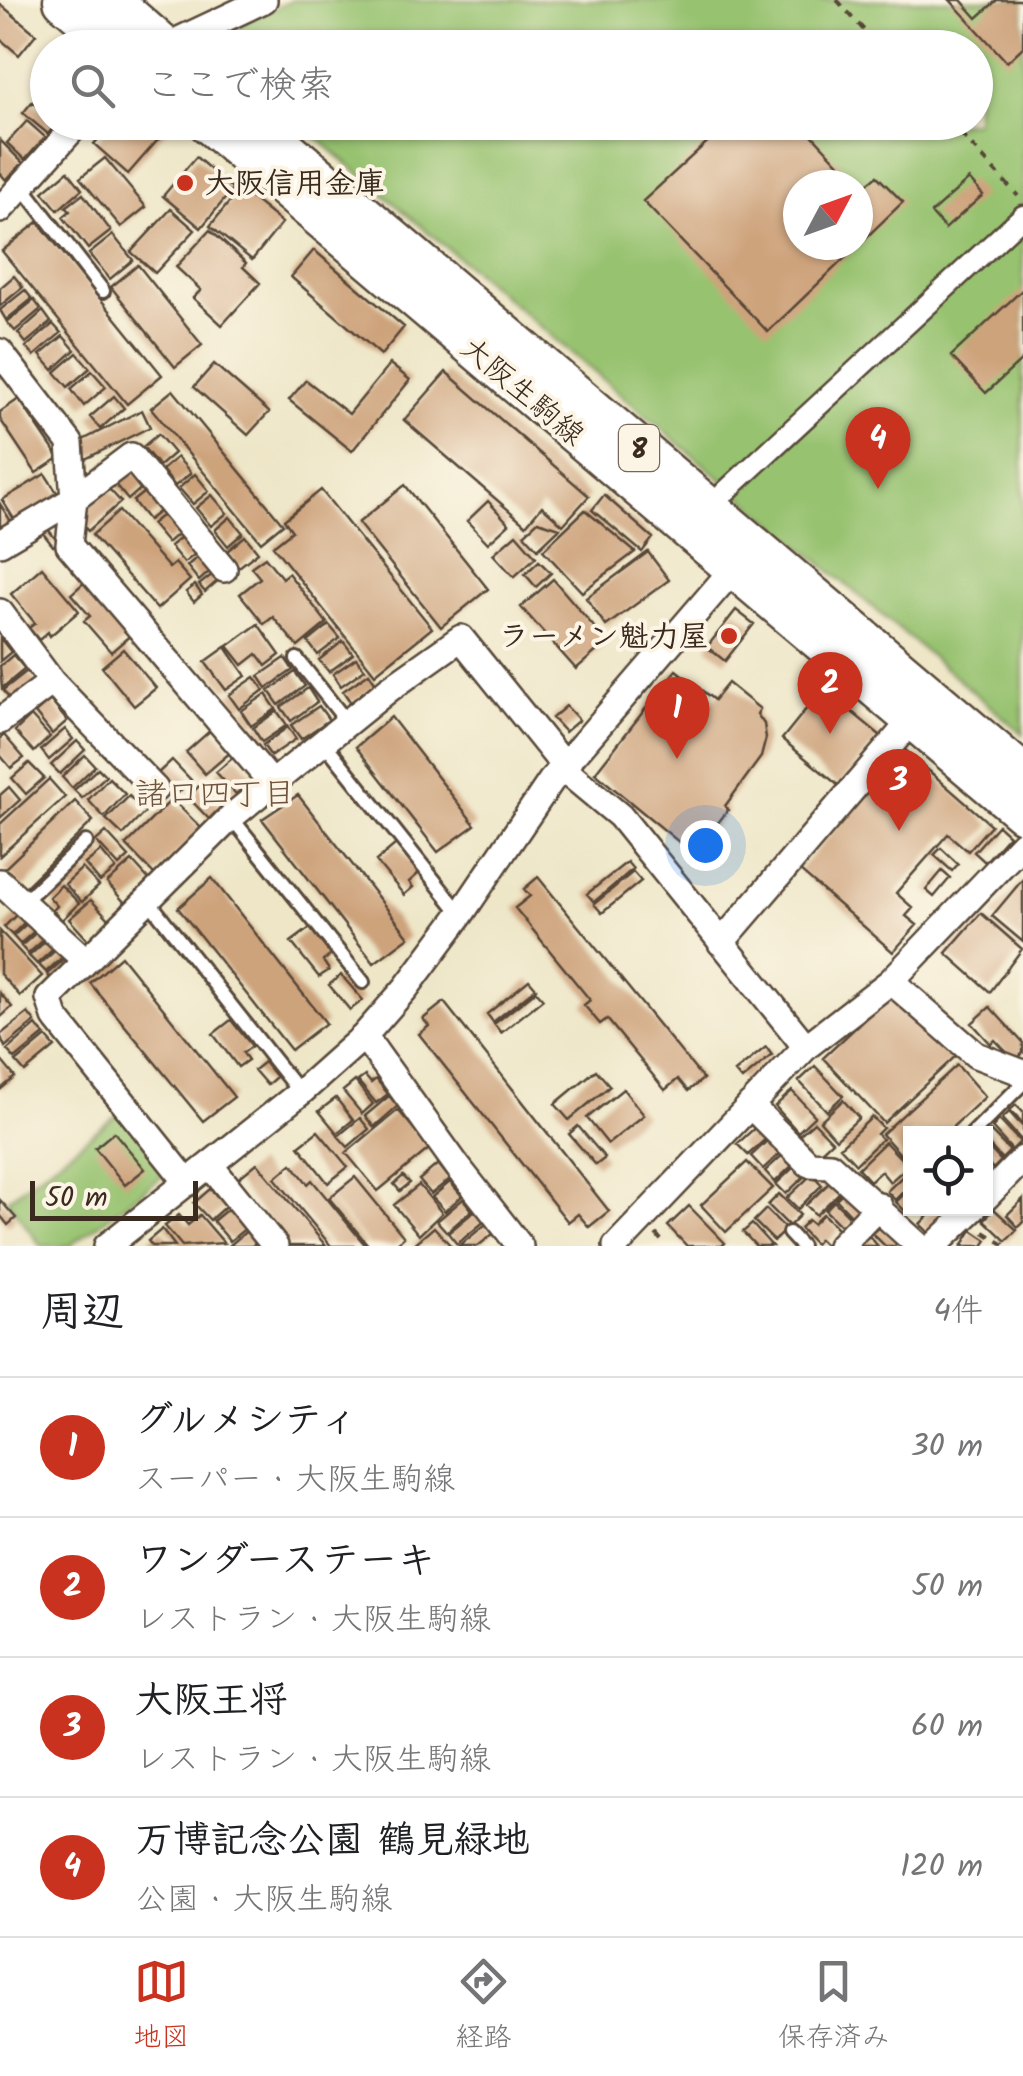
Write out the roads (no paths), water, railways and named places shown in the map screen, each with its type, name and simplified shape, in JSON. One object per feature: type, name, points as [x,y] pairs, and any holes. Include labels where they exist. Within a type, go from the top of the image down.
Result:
[{"type":"main road","points":[[64,0],[99,30]]},
{"type":"main road","points":[[110,0],[144,30]]},
{"type":"main road","name":"大阪生駒線","points":[[230,140],[744,557],[1023,774]]},
{"type":"main road","name":"大阪生駒線","points":[[274,140],[744,557],[912,720],[1023,812]]},
{"type":"street","points":[[200,30],[264,0]]},
{"type":"street","points":[[0,209],[63,140]]},
{"type":"street","points":[[724,493],[1023,216]]},
{"type":"street","points":[[0,352],[70,443],[74,498],[69,546],[270,782]]},
{"type":"street","points":[[0,543],[74,498],[130,456],[224,570]]},
{"type":"street","points":[[107,1246],[300,1093],[364,1036],[406,988],[461,914],[564,766],[744,557]]},
{"type":"street","points":[[0,612],[52,682],[155,789]]},
{"type":"street","points":[[188,1183],[55,1017],[50,998],[270,782],[462,638],[572,778],[620,816],[806,1047]]},
{"type":"street","points":[[0,721],[52,682]]},
{"type":"street","points":[[722,942],[912,720]]},
{"type":"street","points":[[616,1246],[806,1047],[891,981],[1023,844]]},
{"type":"street","points":[[9,897],[86,961]]},
{"type":"street","points":[[891,981],[976,1055],[1023,1073]]},
{"type":"street","points":[[364,1036],[520,1246]]},
{"type":"street","points":[[750,1105],[810,1164],[830,1164],[878,1206],[933,1245],[965,1216]]},
{"type":"street","points":[[993,1189],[1023,1159]]},
{"type":"street","points":[[210,1165],[274,1246]]},
{"type":"street","points":[[840,1246],[878,1206]]},
{"type":"lane","points":[[22,186],[103,291]]},
{"type":"lane","points":[[296,659],[347,722]]},
{"type":"lane","points":[[323,741],[461,914]]},
{"type":"lane","points":[[231,817],[363,982]]},
{"type":"lane","points":[[9,897],[86,842]]},
{"type":"lane","points":[[147,899],[300,1093]]},
{"type":"lane","points":[[980,1126],[1023,1083]]},
{"type":"lane","points":[[789,1232],[801,1246]]},
{"type":"place","name":"大阪信用金庫","points":[[185,183]]},
{"type":"place","name":"万博記念公園 鶴見緑地","points":[[878,489]]},
{"type":"place","name":"ラーメン魁力屋","points":[[729,636]]},
{"type":"place","name":"ワンダーステーキ","points":[[830,734]]},
{"type":"place","name":"グルメシティ","points":[[677,759]]},
{"type":"place","name":"大阪王将","points":[[899,831]]},
{"type":"district","name":"諸口四丁目","points":[[215,793]]}]
